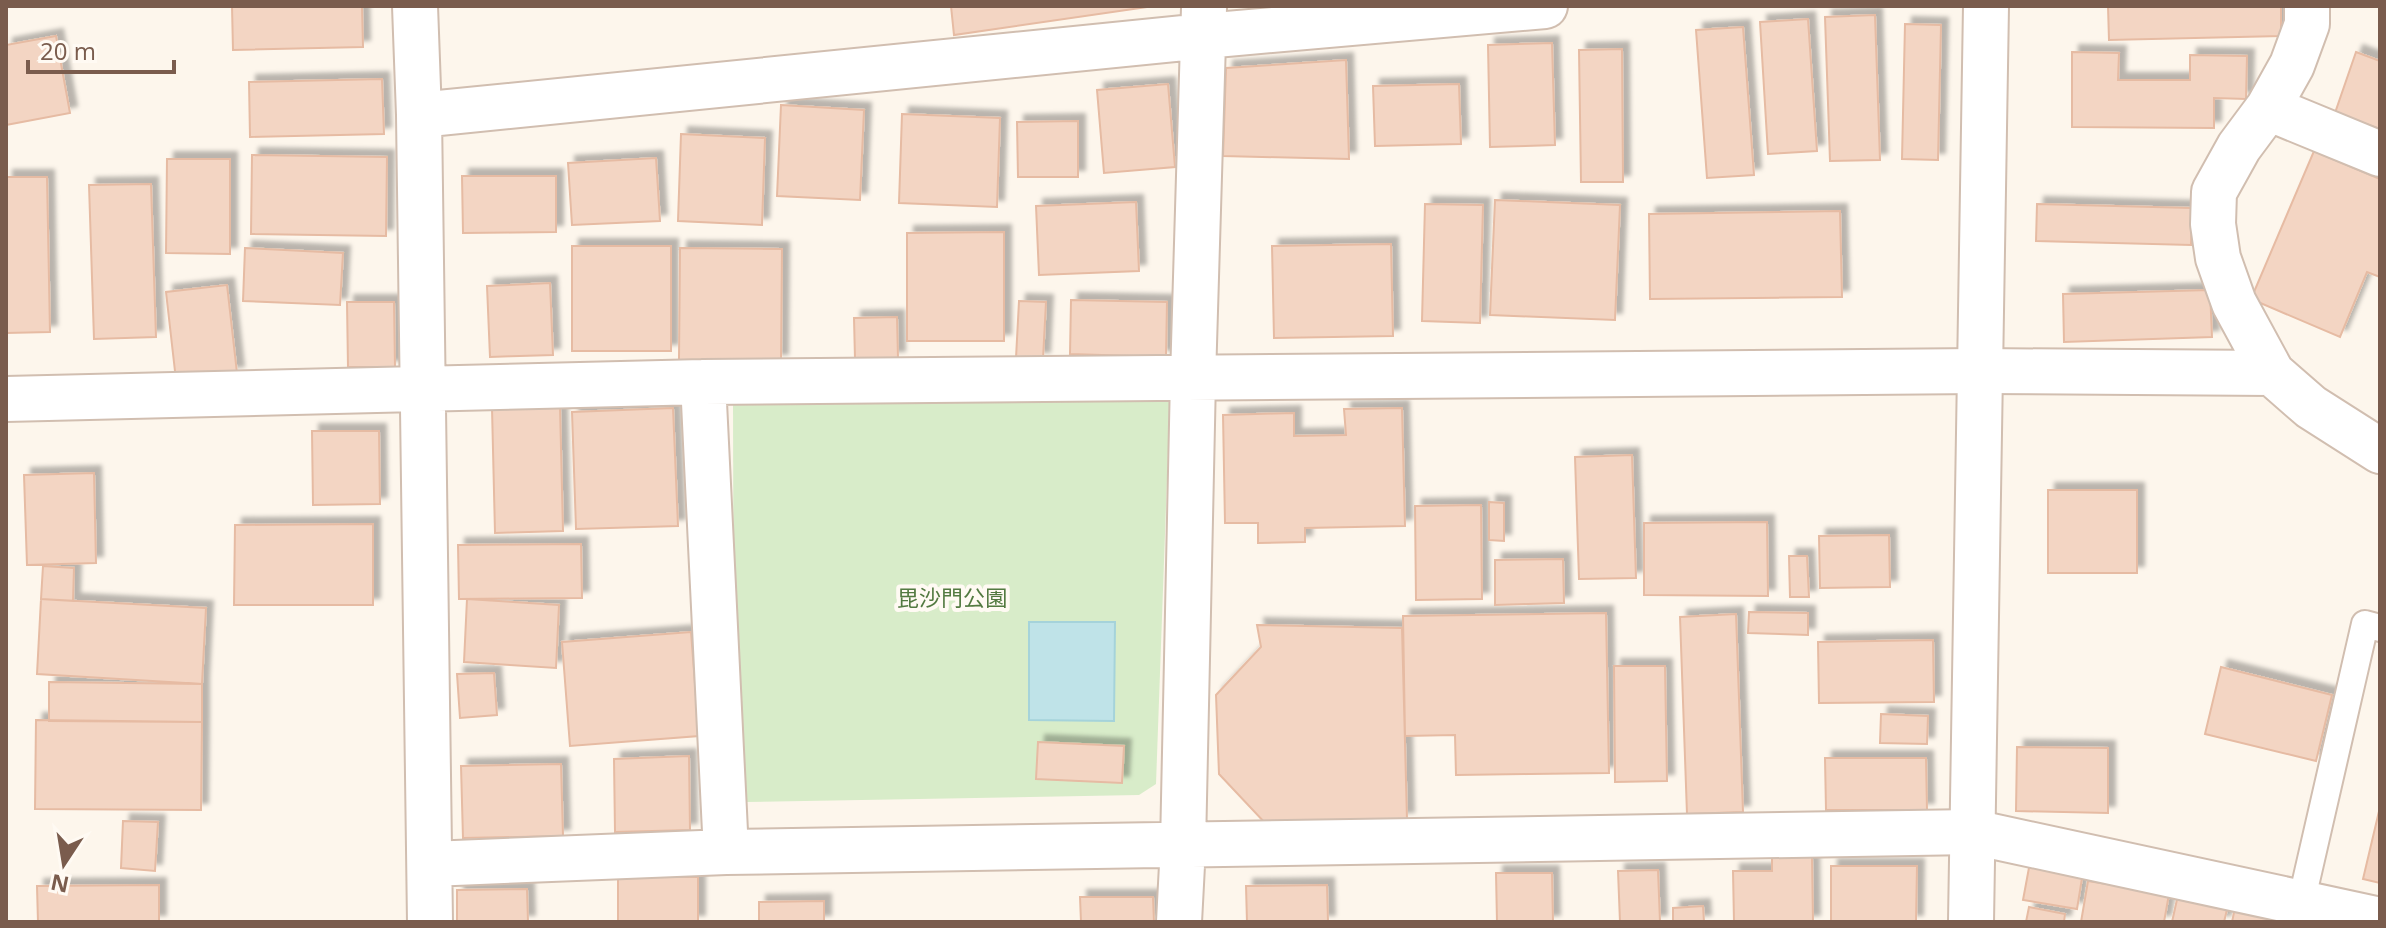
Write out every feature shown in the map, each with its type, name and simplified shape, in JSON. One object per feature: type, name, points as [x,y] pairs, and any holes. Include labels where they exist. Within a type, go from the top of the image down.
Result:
[{"type":"street","points":[[415,6],[430,922]]},
{"type":"street","points":[[419,115],[1204,21],[1545,6]]},
{"type":"street","points":[[1971,922],[1986,6]]},
{"type":"street","points":[[2307,6],[2307,24],[2292,65],[2214,192],[2213,224],[2218,258],[2234,303],[2272,373],[2311,407],[2380,451]]},
{"type":"street","points":[[1179,922],[1204,21]]},
{"type":"street","points":[[2268,108],[2380,154]]},
{"type":"street","points":[[6,399],[703,382],[1979,371],[2272,373]]},
{"type":"street","points":[[703,382],[726,852]]},
{"type":"street","points":[[430,864],[726,852],[1973,832],[2380,920]]},
{"type":"lane","points":[[2301,903],[2365,624],[2380,628]]},
{"type":"green space","name":"毘沙門公園","points":[[1170,395],[1156,784],[1139,795],[746,802],[734,783],[733,403]]},
{"type":"water","points":[[1029,622],[1115,622],[1114,721],[1029,720]]},
{"type":"building","points":[[232,6],[362,6],[363,47],[233,50]]},
{"type":"building","points":[[951,6],[1154,6],[954,35]]},
{"type":"building","points":[[2108,6],[2281,6],[2281,36],[2109,40]]},
{"type":"building","points":[[1875,15],[1880,160],[1830,161],[1825,17]]},
{"type":"building","points":[[1808,19],[1817,151],[1768,154],[1760,22]]},
{"type":"building","points":[[1905,24],[1941,25],[1938,160],[1902,159]]},
{"type":"building","points":[[1743,27],[1754,175],[1707,178],[1696,30]]},
{"type":"building","points":[[56,36],[70,113],[6,125],[6,45]]},
{"type":"building","points":[[1552,43],[1555,145],[1490,147],[1488,45]]},
{"type":"building","points":[[1622,49],[1623,182],[1581,182],[1579,50]]},
{"type":"building","points":[[2072,52],[2119,53],[2118,80],[2190,80],[2190,55],[2247,56],[2246,99],[2214,98],[2214,128],[2072,127]]},
{"type":"building","points":[[2356,52],[2380,61],[2380,129],[2335,113]]},
{"type":"building","points":[[1346,60],[1349,159],[1223,156],[1226,68]]},
{"type":"building","points":[[382,79],[384,134],[250,137],[249,82]]},
{"type":"building","points":[[1168,84],[1175,167],[1104,173],[1097,90]]},
{"type":"building","points":[[1459,84],[1461,144],[1375,146],[1373,86]]},
{"type":"building","points":[[781,105],[864,110],[860,200],[777,196]]},
{"type":"building","points":[[902,114],[1000,118],[997,207],[899,203]]},
{"type":"building","points":[[1078,121],[1078,177],[1018,177],[1017,122]]},
{"type":"building","points":[[681,134],[765,138],[762,225],[678,221]]},
{"type":"building","points":[[2314,151],[2380,179],[2380,277],[2367,272],[2340,337],[2251,299]]},
{"type":"building","points":[[252,155],[387,157],[386,236],[251,234]]},
{"type":"building","points":[[656,158],[660,221],[572,225],[568,163]]},
{"type":"building","points":[[167,159],[230,159],[230,254],[166,253]]},
{"type":"building","points":[[462,176],[556,176],[556,232],[463,233]]},
{"type":"building","points":[[6,177],[47,177],[50,332],[6,333]]},
{"type":"building","points":[[151,184],[156,337],[94,339],[89,185]]},
{"type":"building","points":[[1495,200],[1620,205],[1615,320],[1490,315]]},
{"type":"building","points":[[1136,202],[1139,271],[1039,275],[1036,206]]},
{"type":"building","points":[[1425,204],[1483,205],[1480,323],[1422,321]]},
{"type":"building","points":[[2037,204],[2192,208],[2191,245],[2036,241]]},
{"type":"building","points":[[1840,211],[1842,297],[1650,299],[1649,214]]},
{"type":"building","points":[[1004,232],[1004,341],[907,341],[907,233]]},
{"type":"building","points":[[1391,244],[1393,336],[1274,338],[1272,246]]},
{"type":"building","points":[[572,246],[671,246],[671,351],[572,351]]},
{"type":"building","points":[[245,248],[343,253],[340,305],[243,301]]},
{"type":"building","points":[[680,248],[782,249],[781,361],[679,360]]},
{"type":"building","points":[[550,283],[553,355],[490,357],[487,286]]},
{"type":"building","points":[[227,285],[237,373],[176,380],[166,292]]},
{"type":"building","points":[[2210,290],[2212,337],[2064,342],[2063,294]]},
{"type":"building","points":[[1071,300],[1167,302],[1166,357],[1070,354]]},
{"type":"building","points":[[1019,301],[1046,302],[1043,359],[1016,358]]},
{"type":"building","points":[[347,302],[394,302],[395,367],[348,367]]},
{"type":"building","points":[[897,317],[898,358],[855,359],[854,318]]},
{"type":"building","points":[[560,407],[563,531],[495,533],[492,408]]},
{"type":"building","points":[[673,408],[678,526],[576,529],[572,412]]},
{"type":"building","points":[[1402,408],[1405,526],[1305,528],[1305,542],[1258,543],[1258,523],[1225,523],[1223,415],[1294,413],[1294,436],[1346,435],[1344,409]]},
{"type":"building","points":[[312,431],[379,431],[380,504],[313,505]]},
{"type":"building","points":[[1632,455],[1636,578],[1579,579],[1575,457]]},
{"type":"building","points":[[94,473],[96,563],[27,565],[24,475]]},
{"type":"building","points":[[2048,490],[2137,490],[2137,573],[2048,573]]},
{"type":"building","points":[[1489,502],[1504,503],[1504,541],[1489,540]]},
{"type":"building","points":[[1481,505],[1482,599],[1416,600],[1415,506]]},
{"type":"building","points":[[1767,522],[1768,596],[1644,595],[1644,523]]},
{"type":"building","points":[[373,524],[373,605],[234,605],[235,525]]},
{"type":"building","points":[[1889,535],[1890,587],[1820,588],[1819,536]]},
{"type":"building","points":[[581,544],[582,598],[459,599],[458,545]]},
{"type":"building","points":[[1789,556],[1807,556],[1809,597],[1790,597]]},
{"type":"building","points":[[1563,559],[1564,603],[1495,605],[1495,560]]},
{"type":"building","points":[[43,566],[74,568],[73,601],[41,599]]},
{"type":"building","points":[[41,599],[206,608],[202,684],[37,674]]},
{"type":"building","points":[[467,599],[559,605],[556,668],[464,662]]},
{"type":"building","points":[[1749,612],[1808,613],[1808,635],[1748,633]]},
{"type":"building","points":[[1606,613],[1609,773],[1456,775],[1455,735],[1405,736],[1403,616]]},
{"type":"building","points":[[1736,614],[1743,812],[1687,814],[1680,617]]},
{"type":"building","points":[[1257,625],[1402,628],[1407,819],[1266,824],[1219,774],[1216,695],[1261,647]]},
{"type":"building","points":[[691,632],[699,736],[570,746],[562,642]]},
{"type":"building","points":[[1933,640],[1934,702],[1819,703],[1818,642]]},
{"type":"building","points":[[1614,666],[1665,666],[1667,781],[1615,782]]},
{"type":"building","points":[[2221,667],[2332,695],[2316,761],[2205,734]]},
{"type":"building","points":[[494,673],[497,715],[460,718],[457,674]]},
{"type":"building","points":[[49,682],[202,684],[202,722],[49,721]]},
{"type":"building","points":[[1881,714],[1928,716],[1927,744],[1880,743]]},
{"type":"building","points":[[36,720],[202,722],[201,810],[35,809]]},
{"type":"building","points":[[1038,742],[1124,746],[1122,783],[1036,779]]},
{"type":"building","points":[[2017,747],[2108,748],[2108,813],[2016,811]]},
{"type":"building","points":[[689,756],[690,830],[615,832],[614,759]]},
{"type":"building","points":[[1825,758],[1926,758],[1927,810],[1826,810]]},
{"type":"building","points":[[561,764],[563,836],[463,838],[461,766]]},
{"type":"building","points":[[2380,807],[2380,883],[2363,879]]},
{"type":"building","points":[[123,821],[158,822],[155,871],[121,868]]},
{"type":"building","points":[[1772,857],[1812,857],[1813,922],[1734,922],[1733,871],[1772,871]]},
{"type":"building","points":[[2031,857],[2084,866],[2077,909],[2023,900]]},
{"type":"building","points":[[1831,866],[1917,866],[1916,922],[1831,922]]},
{"type":"building","points":[[1658,870],[1660,922],[1620,922],[1618,871]]},
{"type":"building","points":[[1496,873],[1552,873],[1553,922],[1497,922]]},
{"type":"building","points":[[618,876],[698,877],[698,922],[618,922]]},
{"type":"building","points":[[2088,881],[2169,894],[2164,922],[2081,922]]},
{"type":"building","points":[[159,885],[159,922],[38,922],[37,886]]},
{"type":"building","points":[[1327,885],[1328,922],[1247,922],[1246,886]]},
{"type":"building","points":[[2180,886],[2230,897],[2224,922],[2172,922]]},
{"type":"building","points":[[527,889],[528,922],[457,922],[457,890]]},
{"type":"building","points":[[1080,897],[1153,897],[1154,922],[1081,922]]},
{"type":"building","points":[[2237,898],[2323,922],[2232,922]]},
{"type":"building","points":[[824,901],[824,922],[759,922],[759,902]]},
{"type":"building","points":[[1703,906],[1704,922],[1673,922],[1673,908]]},
{"type":"building","points":[[2029,907],[2065,914],[2064,922],[2026,922]]}]
